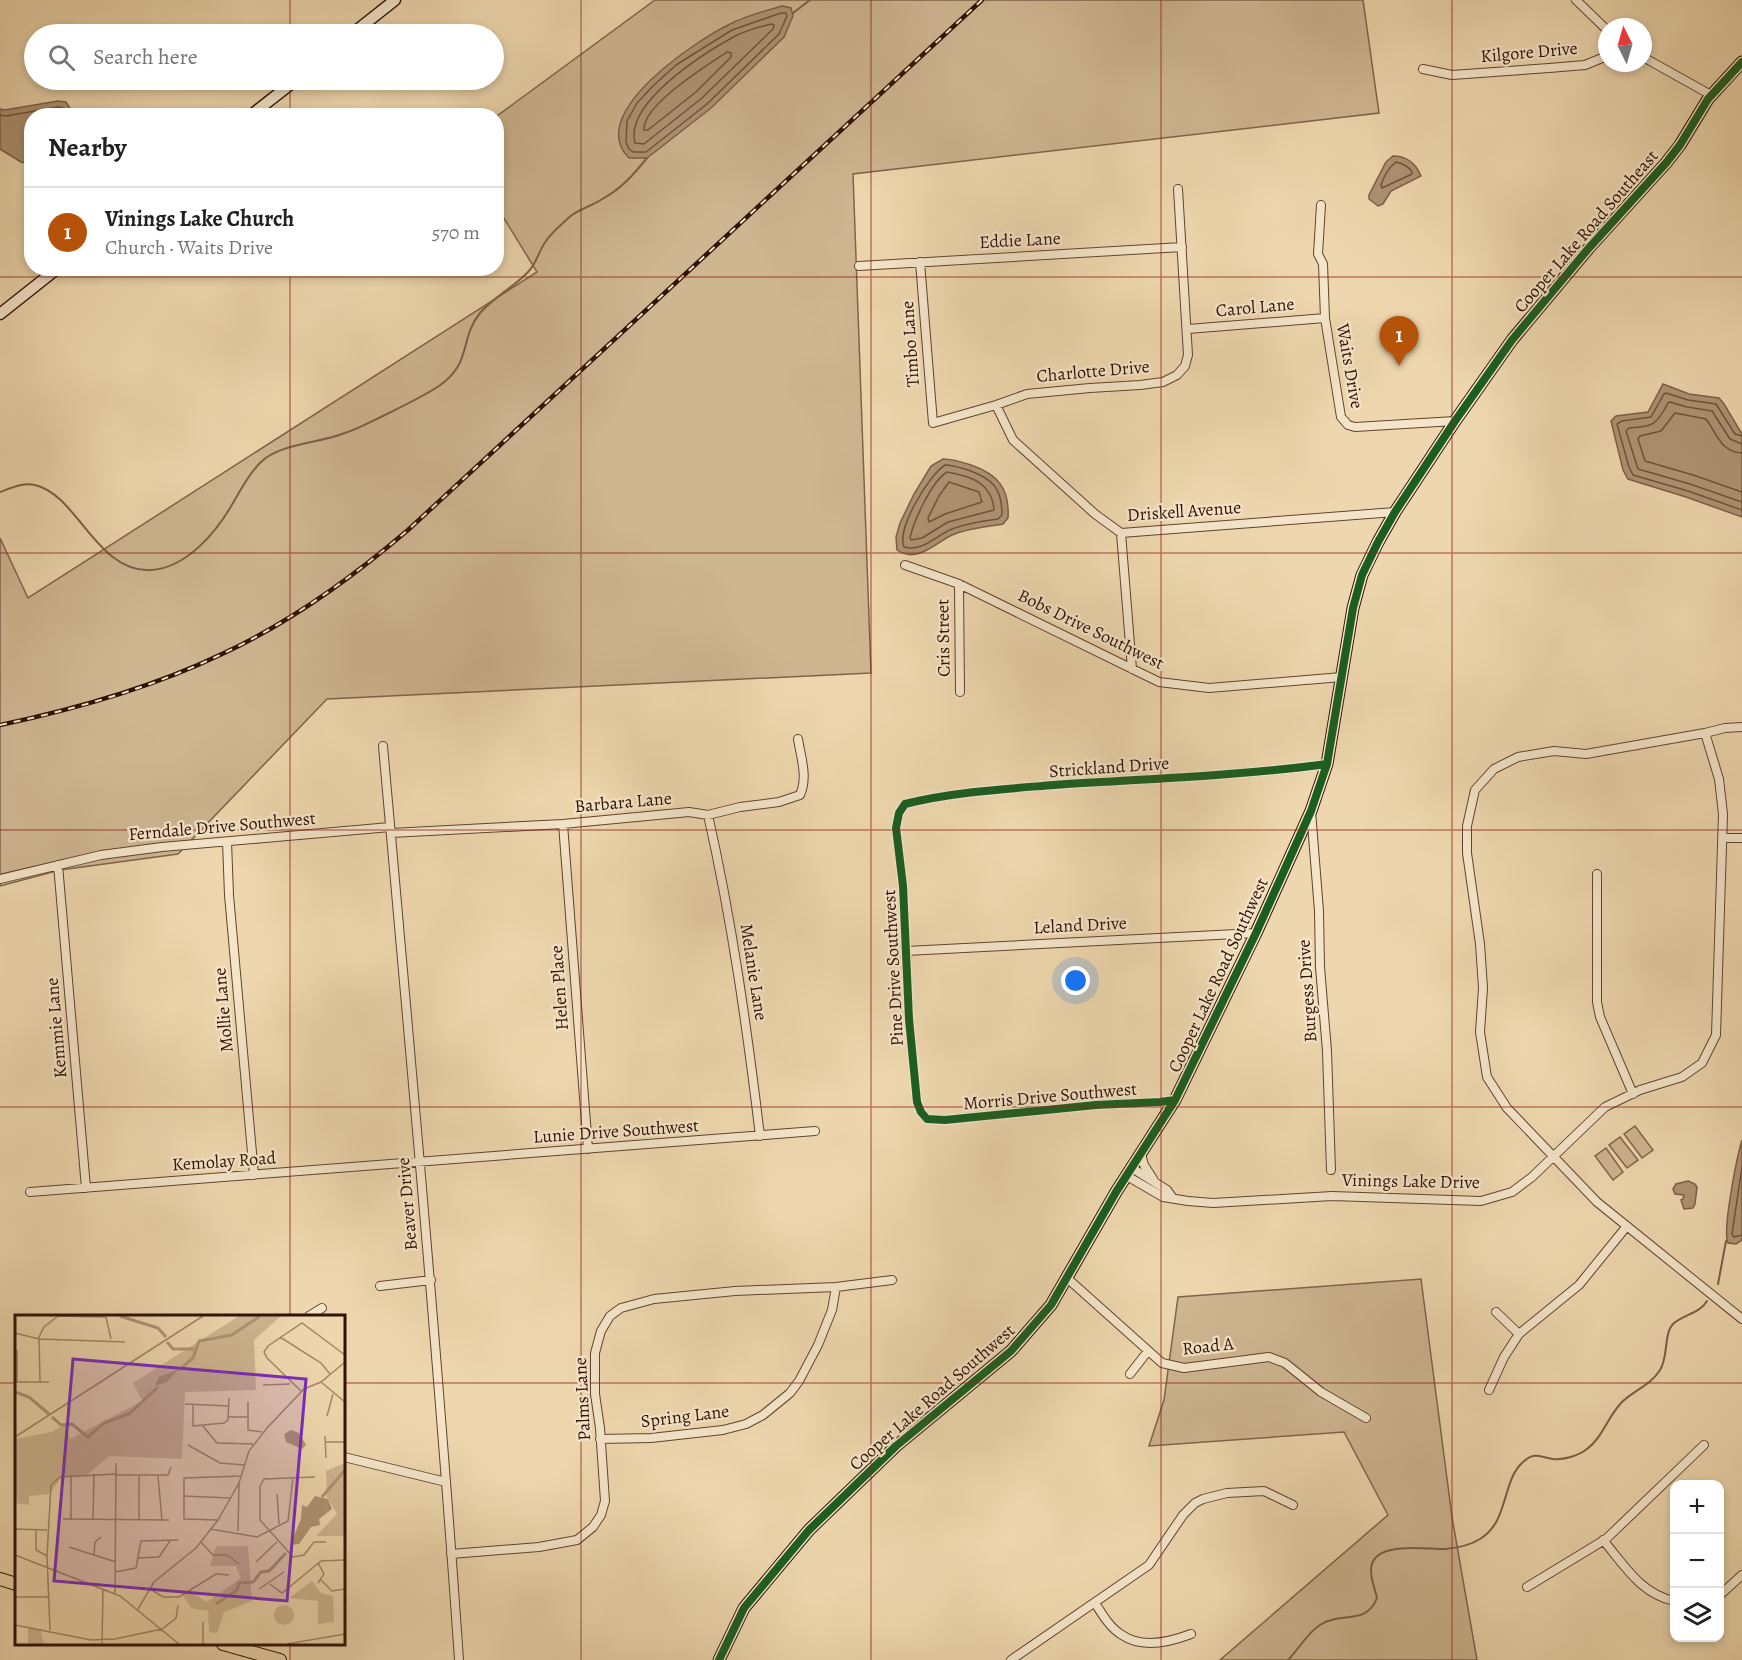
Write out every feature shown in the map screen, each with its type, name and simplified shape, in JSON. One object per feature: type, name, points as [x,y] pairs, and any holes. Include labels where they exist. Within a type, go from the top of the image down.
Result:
[{"type":"main road","points":[[0,1579],[15,1584]]},
{"type":"main road","points":[[227,1645],[280,1660]]},
{"type":"street","points":[[365,24],[395,0]]},
{"type":"street","points":[[1576,0],[1598,21]]},
{"type":"street","name":"Kilgore Drive","points":[[1422,69],[1452,75],[1585,65],[1598,60]]},
{"type":"street","points":[[1652,62],[1712,95]]},
{"type":"street","name":"Cooper Lake Road Southeast","points":[[1455,422],[1512,340],[1557,285],[1666,163],[1712,95],[1742,62]]},
{"type":"street","points":[[260,108],[283,90]]},
{"type":"street","name":"Charlotte Drive","points":[[933,423],[1027,394],[1090,387],[1140,385],[1163,382],[1177,375],[1185,366],[1188,355],[1178,189]]},
{"type":"street","name":"Waits Drive","points":[[1321,205],[1318,254],[1323,264],[1325,318],[1341,417],[1348,425],[1362,427],[1455,422]]},
{"type":"street","name":"Eddie Lane","points":[[860,266],[1182,247]]},
{"type":"street","name":"Timbo Lane","points":[[920,262],[933,423]]},
{"type":"street","points":[[0,314],[48,276]]},
{"type":"street","name":"Carol Lane","points":[[1188,329],[1325,318]]},
{"type":"street","name":"Driskell Avenue","points":[[996,405],[1013,440],[1095,514],[1121,533],[1395,512]]},
{"type":"street","name":"Cooper Lake Road Southwest","points":[[719,1660],[744,1608],[809,1530],[896,1446],[1011,1351],[1051,1305],[1129,1172],[1175,1100],[1256,933],[1311,811],[1327,764],[1353,608],[1362,575],[1395,512],[1455,422]]},
{"type":"street","points":[[1121,533],[1132,669]]},
{"type":"street","name":"Bobs Drive Southwest","points":[[905,565],[959,584],[1159,682],[1209,688],[1342,677]]},
{"type":"street","name":"Cris Street","points":[[959,584],[960,692]]},
{"type":"street","points":[[1742,727],[1725,728],[1586,754],[1554,751],[1518,757],[1494,769],[1475,790],[1467,826],[1467,853],[1484,988],[1480,1032],[1487,1077],[1507,1108],[1597,1202],[1742,1319]]},
{"type":"street","name":"Vinings Lake Drive","points":[[1129,1172],[1163,1197],[1188,1201],[1213,1203],[1332,1196],[1481,1201],[1512,1192],[1553,1157],[1605,1107],[1633,1094],[1682,1077],[1702,1063],[1716,1035],[1723,814],[1719,779],[1705,733]]},
{"type":"street","name":"Barbara Lane","points":[[391,830],[563,824],[688,812],[708,814],[779,802],[800,795],[803,787],[804,777],[798,739]]},
{"type":"street","name":"Beaver Drive","points":[[383,746],[431,1280],[459,1660]]},
{"type":"street","name":"Strickland Drive","points":[[899,813],[905,804],[964,794],[1269,771],[1327,764]]},
{"type":"street","name":"Burgess Drive","points":[[1311,811],[1327,1051],[1331,1170]]},
{"type":"street","name":"Pine Drive Southwest","points":[[899,813],[896,828],[903,886],[909,1019],[917,1102],[927,1119]]},
{"type":"street","name":"Melanie Lane","points":[[708,814],[739,972],[759,1136]]},
{"type":"street","name":"Helen Place","points":[[563,824],[588,1149]]},
{"type":"street","name":"Ferndale Drive Southwest","points":[[0,879],[101,855],[227,842],[391,830]]},
{"type":"street","points":[[1722,838],[1742,838]]},
{"type":"street","name":"Mollie Lane","points":[[227,842],[229,895],[254,1175]]},
{"type":"street","name":"Kemmie Lane","points":[[58,865],[86,1188]]},
{"type":"street","points":[[1597,874],[1597,1002],[1600,1017],[1633,1094]]},
{"type":"street","name":"Leland Drive","points":[[906,951],[1256,933]]},
{"type":"street","name":"Morris Drive Southwest","points":[[927,1119],[945,1120],[1096,1105],[1175,1100]]},
{"type":"street","name":"Lunie Drive Southwest","points":[[420,1162],[815,1131]]},
{"type":"street","points":[[1141,1154],[1144,1165],[1157,1184]]},
{"type":"street","name":"Kemolay Road","points":[[30,1192],[420,1162]]},
{"type":"street","points":[[1129,1172],[1157,1184],[1167,1190],[1172,1197]]},
{"type":"street","points":[[1489,1390],[1504,1357],[1519,1334],[1579,1285],[1627,1226]]},
{"type":"street","name":"Road A","points":[[1067,1278],[1162,1363],[1184,1368],[1269,1357],[1285,1363],[1322,1392],[1366,1418]]},
{"type":"street","points":[[380,1286],[431,1280]]},
{"type":"street","name":"Palms Lane","points":[[451,1554],[539,1547],[578,1540],[597,1521],[605,1501],[595,1394],[595,1353],[601,1331],[610,1316],[621,1308],[654,1299],[735,1291],[836,1287],[892,1280]]},
{"type":"street","name":"Spring Lane","points":[[600,1439],[651,1438],[723,1430],[746,1424],[763,1415],[790,1393],[799,1381],[818,1345],[832,1310],[836,1287]]},
{"type":"street","points":[[312,1315],[322,1308]]},
{"type":"street","points":[[1496,1312],[1519,1334]]},
{"type":"street","points":[[1130,1374],[1148,1351]]},
{"type":"street","points":[[1527,1587],[1603,1540],[1704,1445]]},
{"type":"street","points":[[345,1457],[447,1482]]},
{"type":"street","points":[[1011,1660],[1149,1565],[1183,1515],[1195,1503],[1227,1493],[1264,1491],[1293,1505]]},
{"type":"street","points":[[1603,1540],[1643,1588],[1656,1596],[1670,1600]]},
{"type":"street","points":[[1724,1591],[1742,1575]]},
{"type":"street","points":[[1095,1603],[1115,1629],[1135,1642],[1149,1643],[1191,1634]]},
{"type":"shaded area","points":[[655,0],[1363,0],[1379,113],[853,174],[871,673],[327,699],[178,854],[60,870],[0,886],[0,538],[28,598],[537,272],[504,218],[504,111]]},
{"type":"shaded area","points":[[1635,1126],[1653,1150],[1642,1158],[1624,1134]]},
{"type":"shaded area","points":[[1620,1137],[1638,1160],[1627,1168],[1609,1145]]},
{"type":"shaded area","points":[[1606,1148],[1623,1172],[1613,1180],[1595,1156]]},
{"type":"shaded area","points":[[1421,1279],[1452,1517],[1477,1660],[1220,1660],[1388,1515],[1344,1432],[1149,1446],[1164,1400],[1178,1297]]},
{"type":"water","points":[[782,6],[791,8],[793,16],[784,37],[711,108],[647,158],[629,158],[619,140],[621,121],[632,100],[650,80],[694,46],[730,24]]},
{"type":"water","points":[[58,101],[66,102],[70,108],[24,108],[24,163],[0,149],[0,109]]},
{"type":"water","points":[[1393,156],[1403,157],[1410,162],[1421,176],[1391,191],[1383,204],[1378,206],[1369,199],[1369,195],[1386,162]]},
{"type":"water","points":[[1663,384],[1689,394],[1719,398],[1742,434],[1742,517],[1628,479],[1623,470],[1611,421],[1616,416],[1648,412]]},
{"type":"water","points":[[943,459],[971,465],[995,478],[1007,498],[1008,518],[1003,524],[971,529],[952,535],[919,554],[904,554],[897,550],[896,537],[900,523],[931,466]]},
{"type":"water","points":[[1742,1140],[1742,1240],[1736,1244],[1728,1243],[1727,1224]]},
{"type":"water","points":[[1688,1181],[1697,1187],[1695,1204],[1693,1208],[1684,1209],[1681,1200],[1684,1195],[1675,1194],[1673,1189],[1676,1184]]},
{"type":"waterway","points":[[793,13],[810,0]]},
{"type":"waterway","points":[[0,492],[26,484],[35,485],[50,492],[64,503],[102,548],[117,560],[133,568],[152,570],[178,562],[210,536],[253,471],[269,456],[278,451],[348,432],[420,397],[450,377],[457,368],[470,332],[480,313],[528,272],[549,237],[558,227],[572,215],[616,190],[647,158]]},
{"type":"waterway","points":[[1718,1284],[1726,1241]]},
{"type":"waterway","points":[[1288,1660],[1311,1632],[1320,1625],[1328,1621],[1360,1615],[1372,1607],[1377,1598],[1371,1571],[1373,1561],[1380,1554],[1401,1548],[1449,1549],[1480,1539],[1496,1523],[1514,1473],[1525,1460],[1533,1456],[1566,1458],[1579,1454],[1593,1444],[1622,1402],[1652,1380],[1660,1370],[1668,1333],[1674,1323],[1700,1308],[1707,1301]]},
{"type":"railway","points":[[0,725],[113,696],[195,666],[271,629],[342,582],[408,530],[982,0]]},
{"type":"cycle path","points":[[719,1660],[744,1608],[809,1530],[896,1446],[1011,1351],[1051,1305],[1116,1192],[1175,1100],[1256,933],[1311,811],[1327,764],[1353,608],[1362,575],[1378,542],[1455,421],[1512,340],[1588,249],[1666,163],[1680,145],[1708,99],[1742,62]]},
{"type":"cycle path","points":[[1175,1100],[1096,1105],[945,1120],[927,1119],[917,1102],[909,1019],[903,886],[896,828],[899,813],[905,804],[979,792],[1327,764]]},
{"type":"place","name":"Vinings Lake Church","points":[[1399,366]]}]
